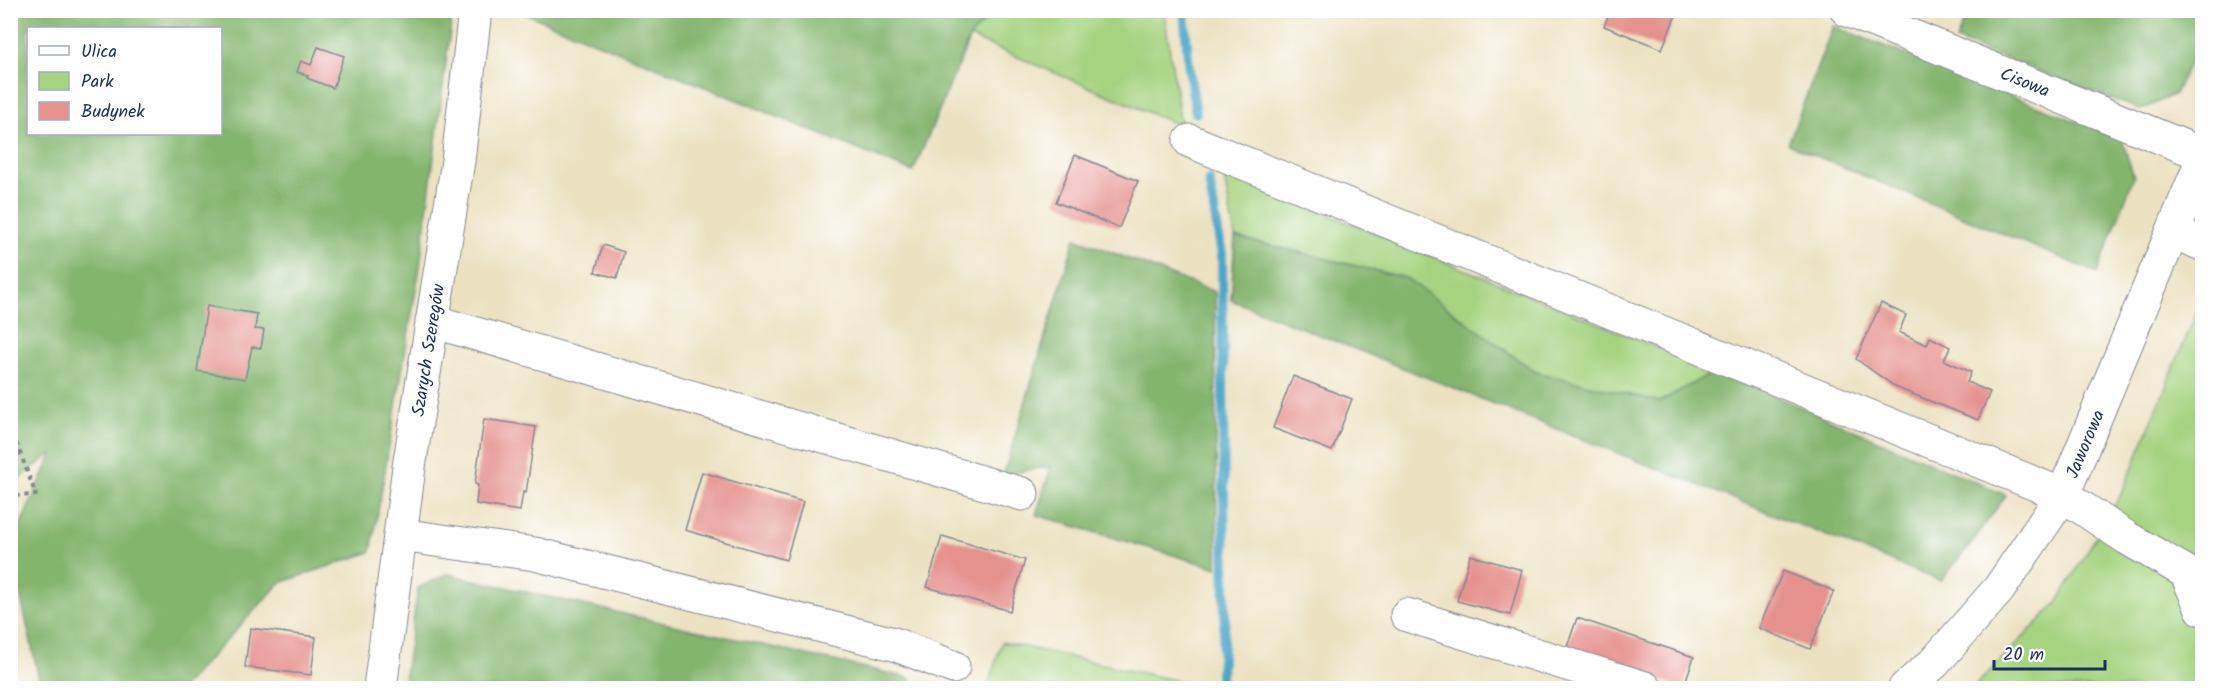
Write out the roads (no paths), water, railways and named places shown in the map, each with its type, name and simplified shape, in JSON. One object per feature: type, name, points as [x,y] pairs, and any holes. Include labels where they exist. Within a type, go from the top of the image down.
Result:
[{"type":"street","name":"Szarych Szeregów","points":[[380,688],[409,467],[458,161],[475,10]]},
{"type":"street","name":"Cisowa","points":[[1846,10],[2202,154]]},
{"type":"street","points":[[1190,141],[2063,495],[2127,538],[2186,572],[2202,609]]},
{"type":"street","name":"Jaworowa","points":[[1905,688],[1934,663],[1999,589],[2063,495],[2188,238],[2202,161]]},
{"type":"street","points":[[432,321],[1022,494]]},
{"type":"street","points":[[400,535],[535,554],[894,644],[953,666]]},
{"type":"street","points":[[1407,615],[1645,688]]},
{"type":"waterway","points":[[1184,10],[1189,69],[1196,113]]},
{"type":"waterway","points":[[1209,180],[1222,255],[1225,616],[1220,688]]}]
